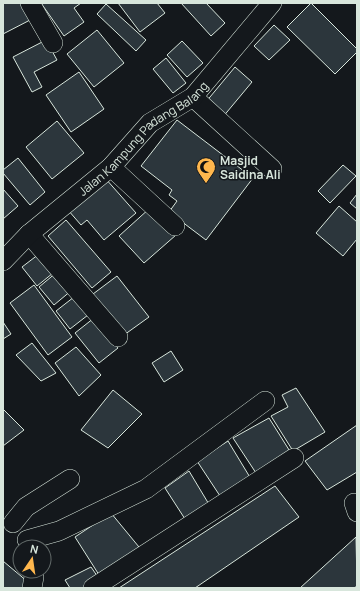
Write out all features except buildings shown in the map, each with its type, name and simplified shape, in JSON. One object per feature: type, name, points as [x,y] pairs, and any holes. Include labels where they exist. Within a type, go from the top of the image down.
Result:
[{"type":"street","points":[[30,3],[53,43]]},
{"type":"street","name":"Jalan Kampung Padang Balang","points":[[3,261],[29,234],[110,167],[150,123],[193,97],[272,3]]},
{"type":"street","points":[[193,97],[272,169]]},
{"type":"street","points":[[110,167],[175,226]]},
{"type":"street","points":[[29,234],[118,338]]},
{"type":"street","points":[[38,539],[59,531],[146,489],[265,401]]},
{"type":"street","points":[[93,588],[294,458]]},
{"type":"street","points":[[25,539],[8,517],[70,479]]},
{"type":"place","name":"Masjid Saidina Ali","points":[[206,184]]}]
